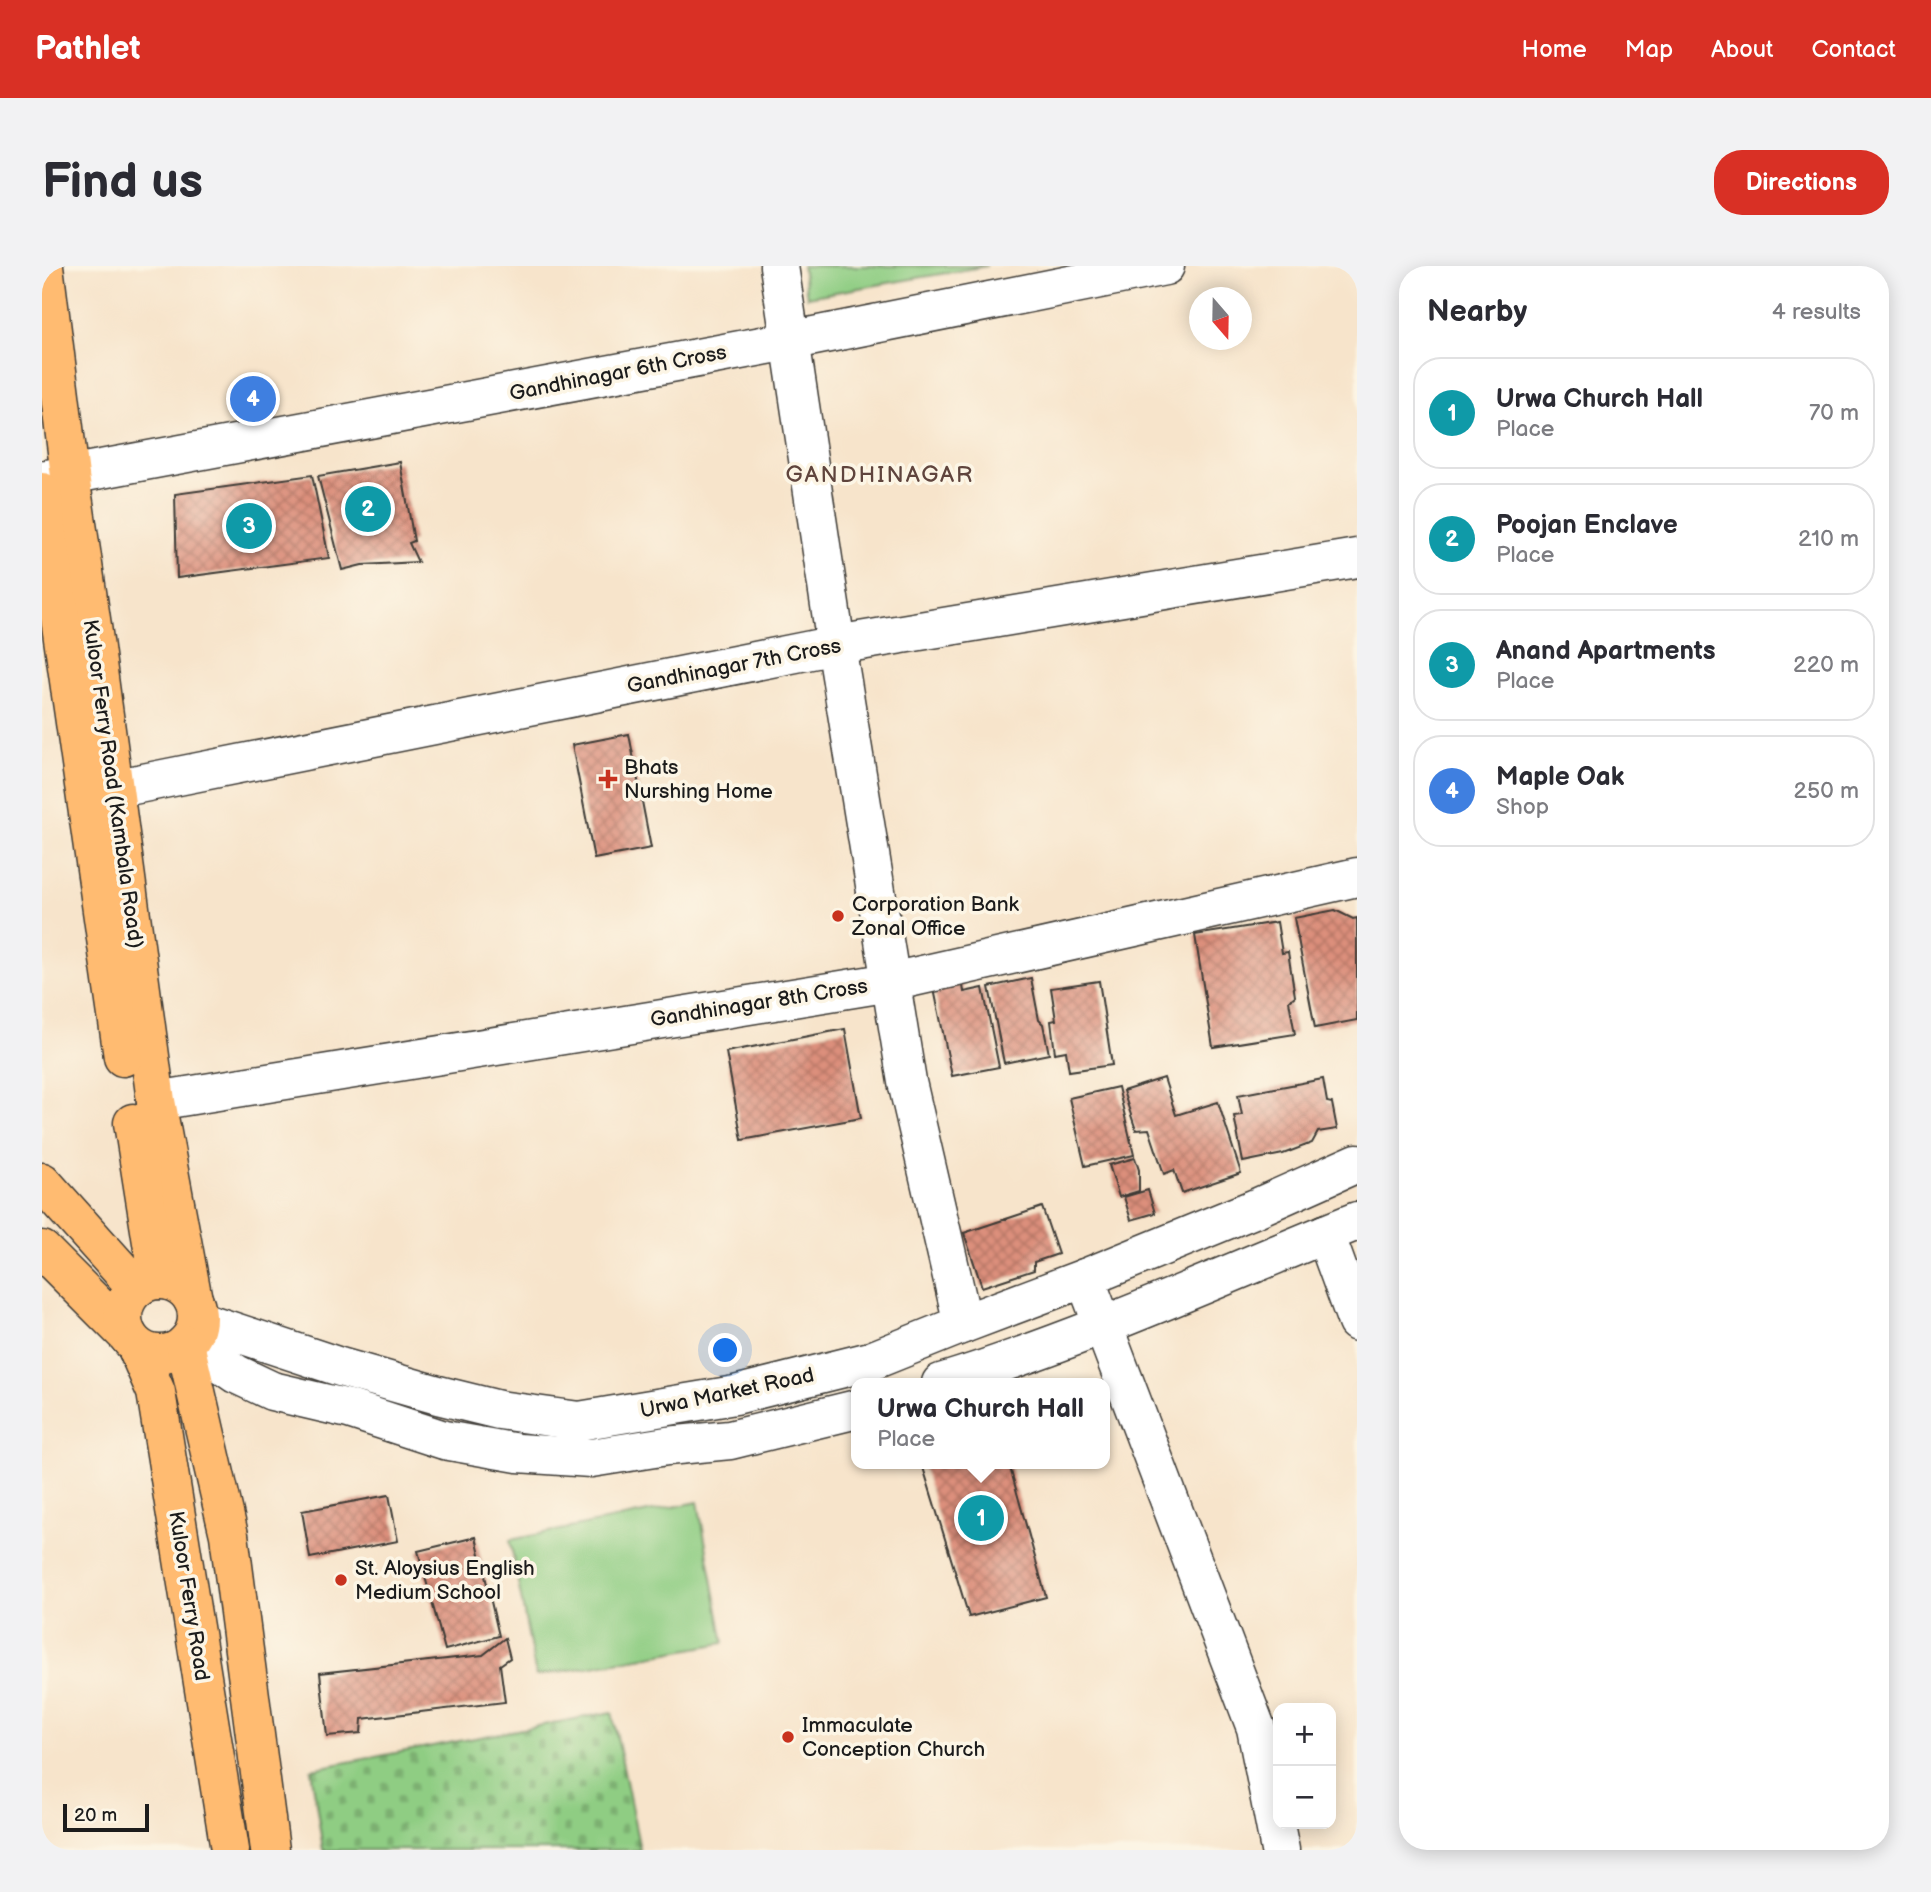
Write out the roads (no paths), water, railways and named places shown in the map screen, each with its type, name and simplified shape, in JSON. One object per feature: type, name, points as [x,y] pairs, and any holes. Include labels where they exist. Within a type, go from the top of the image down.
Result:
[{"type":"main road","name":"Kuloor Ferry Road (Kambala Road)","points":[[44,266],[51,482],[128,1088],[148,1284]]},
{"type":"main road","name":"Kuloor Ferry Road (Kambala Road)","points":[[51,482],[113,789],[156,1101],[191,1326]]},
{"type":"main road","points":[[42,1182],[148,1284]]},
{"type":"main road","points":[[42,1250],[146,1352],[170,1353],[181,1348],[191,1326]]},
{"type":"main road","points":[[132,1341],[124,1326],[123,1316],[130,1296],[148,1284],[169,1281],[187,1291],[229,1535],[270,1850]]},
{"type":"main road","name":"Kuloor Ferry Road","points":[[132,1341],[156,1392],[230,1850]]},
{"type":"street","points":[[779,266],[836,645],[907,1082],[962,1324]]},
{"type":"street","name":"Gandhinagar 6th Cross","points":[[51,482],[1165,266]]},
{"type":"street","name":"Gandhinagar 7th Cross","points":[[113,789],[836,645],[1357,558]]},
{"type":"street","name":"Gandhinagar 8th Cross","points":[[156,1101],[891,982],[1357,877]]},
{"type":"street","name":"Urwa Market Road","points":[[191,1326],[499,1410],[579,1421],[722,1398],[871,1361],[1086,1278],[1357,1163]]},
{"type":"street","points":[[956,1378],[1104,1327],[1341,1227],[1357,1322]]},
{"type":"street","points":[[1086,1278],[1256,1728],[1280,1850]]},
{"type":"street","points":[[191,1326],[236,1374],[272,1391],[349,1409],[444,1440],[518,1453],[591,1458],[667,1446],[730,1440],[851,1410]]},
{"type":"street","points":[[722,1398],[730,1440]]},
{"type":"place","name":"Maple Oak","points":[[253,399]]},
{"type":"place","name":"Poojan Enclave","points":[[368,509]]},
{"type":"place","name":"Anand Apartments","points":[[249,526]]},
{"type":"place","name":"Bhats Nurshing Home","points":[[608,779]]},
{"type":"place","name":"Corporation Bank Zonal Office","points":[[838,916]]},
{"type":"place","name":"Urwa Church Hall","points":[[981,1518]]},
{"type":"place","name":"St. Aloysius English Medium School","points":[[341,1580]]},
{"type":"place","name":"Immaculate Conception Church","points":[[788,1737]]},
{"type":"district","name":"GANDHINAGAR","points":[[880,475]]}]
